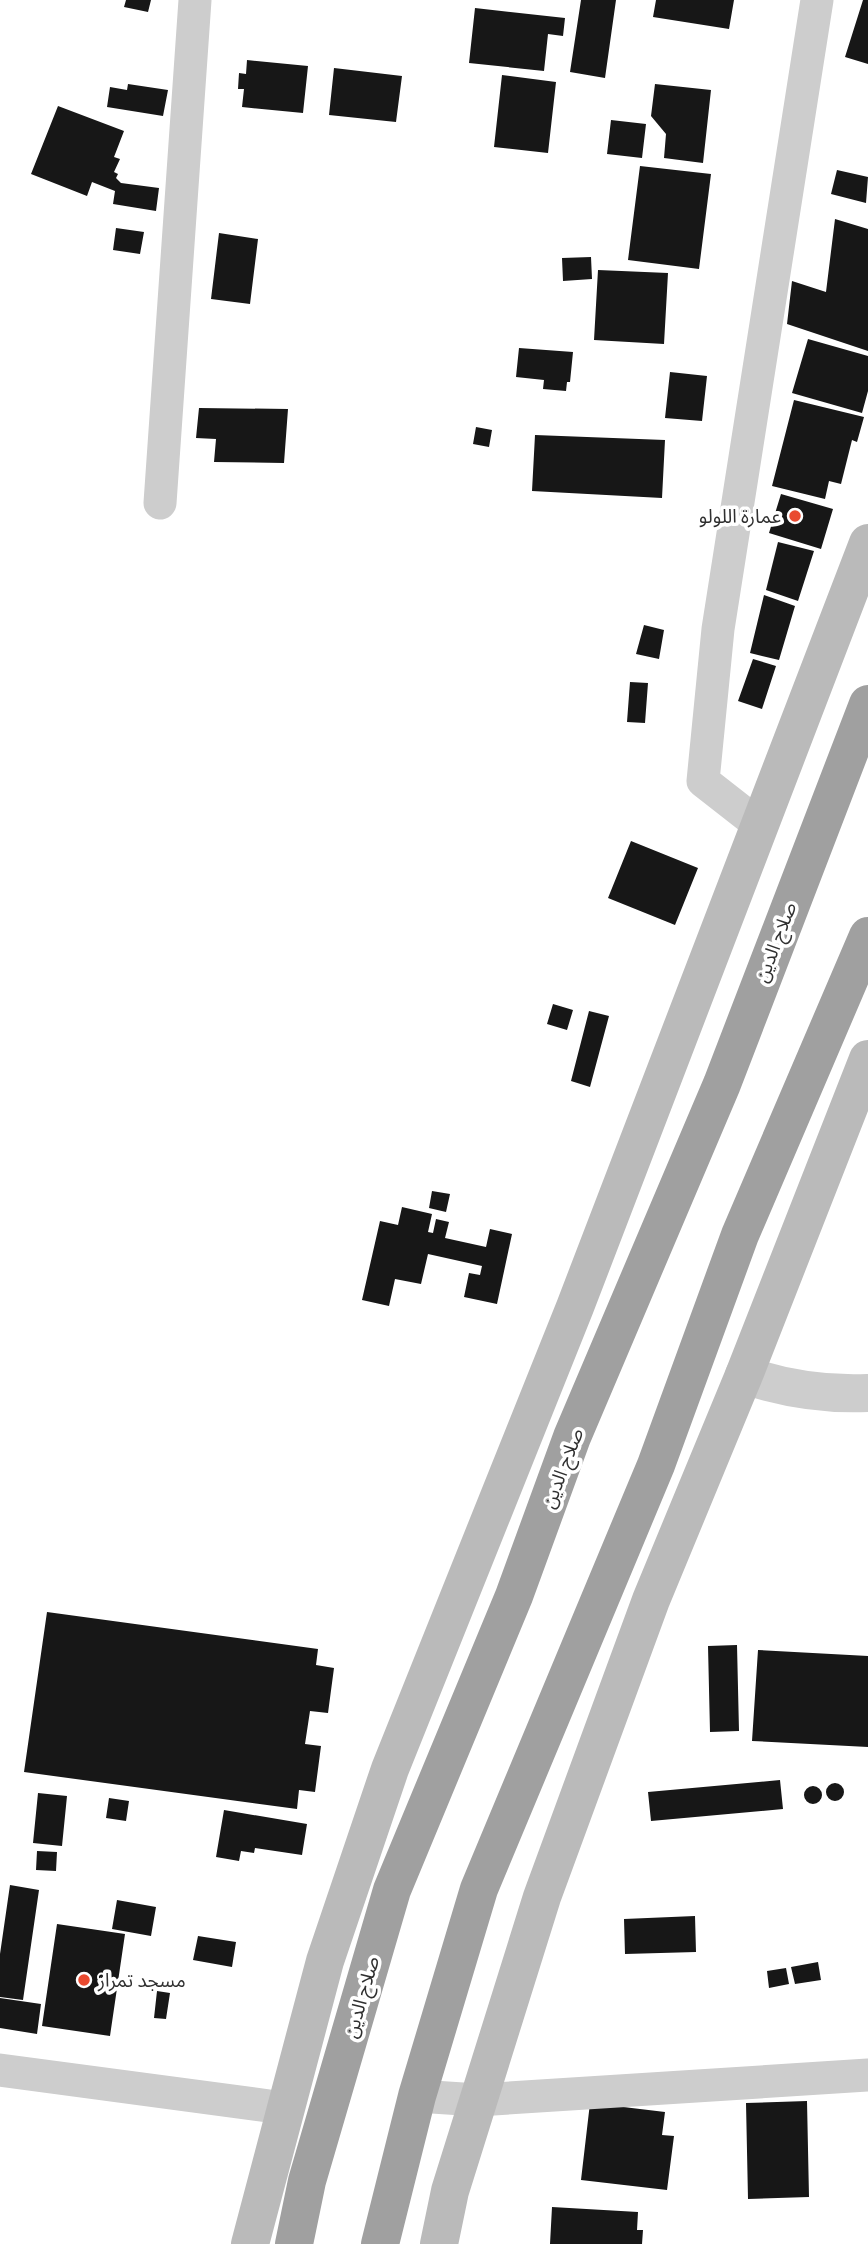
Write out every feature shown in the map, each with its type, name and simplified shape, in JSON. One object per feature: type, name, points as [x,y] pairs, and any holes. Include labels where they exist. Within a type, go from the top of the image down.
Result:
[{"type":"highway","name":"صلاح الدين","points":[[294,2244],[307,2181],[392,1890],[514,1596],[572,1437],[722,1084],[868,704]]},
{"type":"highway","points":[[380,2244],[417,2096],[479,1889],[656,1465],[740,1235],[868,936]]},
{"type":"main road","points":[[250,2244],[325,1961],[390,1769],[575,1307],[868,543]]},
{"type":"main road","points":[[439,2244],[450,2191],[542,1897],[641,1626],[744,1375],[868,1059]]},
{"type":"street","points":[[160,503],[195,0]]},
{"type":"street","points":[[758,824],[703,781],[718,629],[817,0]]},
{"type":"street","points":[[744,1375],[782,1387],[832,1394],[868,1392]]},
{"type":"street","points":[[0,2070],[284,2108]]},
{"type":"street","points":[[417,2096],[478,2100],[868,2075]]},
{"type":"building","points":[[126,0],[151,0],[148,12],[124,7]]},
{"type":"building","points":[[581,0],[616,0],[605,78],[570,72]]},
{"type":"building","points":[[656,0],[734,0],[729,29],[653,17]]},
{"type":"building","points":[[863,0],[868,0],[868,64],[845,57]]},
{"type":"building","points":[[475,8],[565,18],[563,36],[548,34],[544,71],[469,63]]},
{"type":"building","points":[[247,60],[308,66],[303,113],[242,107],[244,89],[238,89],[239,73],[246,74]]},
{"type":"building","points":[[334,68],[402,76],[396,122],[329,115]]},
{"type":"building","points":[[502,75],[556,82],[548,153],[494,147]]},
{"type":"building","points":[[128,84],[168,90],[163,116],[107,107],[110,87],[127,90]]},
{"type":"building","points":[[655,84],[711,90],[703,163],[664,158],[666,134],[651,116]]},
{"type":"building","points":[[58,106],[124,131],[114,157],[120,159],[114,172],[118,174],[116,178],[121,183],[159,188],[156,211],[113,204],[115,191],[92,182],[87,196],[31,174]]},
{"type":"building","points":[[611,120],[646,124],[642,158],[607,154]]},
{"type":"building","points":[[640,166],[711,174],[699,269],[628,260]]},
{"type":"building","points":[[837,170],[868,177],[866,203],[831,194]]},
{"type":"building","points":[[835,219],[868,229],[868,351],[787,324],[792,281],[826,292]]},
{"type":"building","points":[[116,228],[144,232],[140,254],[113,250]]},
{"type":"building","points":[[219,233],[258,239],[250,304],[211,299]]},
{"type":"building","points":[[591,257],[592,279],[563,281],[562,258]]},
{"type":"building","points":[[598,270],[668,273],[664,344],[594,340]]},
{"type":"building","points":[[808,339],[868,356],[868,391],[862,413],[792,393]]},
{"type":"building","points":[[519,348],[573,352],[570,382],[567,382],[566,391],[543,389],[544,380],[516,377]]},
{"type":"building","points":[[670,372],[707,376],[702,421],[665,418]]},
{"type":"building","points":[[794,400],[864,417],[857,442],[852,440],[841,484],[829,481],[825,499],[772,486]]},
{"type":"building","points":[[199,408],[288,409],[284,463],[214,462],[216,439],[196,438]]},
{"type":"building","points":[[476,427],[492,430],[489,447],[473,444]]},
{"type":"building","points":[[535,435],[665,440],[662,498],[532,491]]},
{"type":"building","points":[[781,494],[833,509],[821,549],[769,533]]},
{"type":"building","points":[[778,542],[814,551],[798,601],[766,590]]},
{"type":"building","points":[[764,595],[795,606],[779,660],[750,653]]},
{"type":"building","points":[[644,625],[664,630],[659,659],[636,654]]},
{"type":"building","points":[[753,659],[776,666],[762,709],[738,701]]},
{"type":"building","points":[[630,682],[648,683],[645,723],[627,722]]},
{"type":"building","points":[[631,841],[698,868],[675,925],[608,898]]},
{"type":"building","points":[[553,1004],[573,1010],[567,1030],[547,1024]]},
{"type":"building","points":[[589,1011],[609,1016],[590,1087],[571,1081]]},
{"type":"building","points":[[432,1191],[450,1194],[446,1212],[429,1208]]},
{"type":"building","points":[[402,1207],[432,1214],[428,1232],[433,1233],[436,1219],[449,1222],[445,1238],[486,1247],[490,1229],[512,1234],[497,1304],[464,1297],[469,1273],[480,1275],[482,1266],[428,1254],[421,1284],[395,1279],[389,1306],[362,1300],[380,1221],[398,1225]]},
{"type":"building","points":[[47,1612],[318,1649],[316,1665],[334,1668],[328,1713],[310,1711],[305,1744],[321,1746],[315,1792],[299,1790],[297,1809],[24,1772]]},
{"type":"building","points":[[737,1645],[739,1731],[710,1732],[708,1646]]},
{"type":"building","points":[[758,1650],[868,1656],[868,1747],[752,1741]]},
{"type":"building","points":[[780,1780],[783,1809],[651,1821],[648,1792]]},
{"type":"building","points":[[831,1783],[839,1783],[844,1792],[842,1799],[831,1801],[826,1796],[826,1788]]},
{"type":"building","points":[[809,1786],[817,1786],[822,1795],[820,1802],[809,1804],[804,1799],[804,1791]]},
{"type":"building","points":[[38,1793],[67,1796],[62,1846],[33,1843]]},
{"type":"building","points":[[109,1798],[129,1801],[126,1821],[106,1818]]},
{"type":"building","points":[[224,1810],[307,1824],[302,1855],[255,1848],[254,1853],[241,1851],[239,1861],[216,1857]]},
{"type":"building","points":[[37,1851],[57,1852],[56,1871],[36,1870]]},
{"type":"building","points":[[10,1885],[39,1890],[23,2000],[0,1997],[0,1954]]},
{"type":"building","points":[[117,1900],[156,1907],[151,1936],[112,1929]]},
{"type":"building","points":[[695,1916],[696,1952],[625,1954],[624,1919]]},
{"type":"building","name":"مسجد تمراز","points":[[57,1924],[125,1934],[110,2036],[42,2026]]},
{"type":"building","points":[[198,1936],[236,1942],[232,1967],[193,1960]]},
{"type":"building","points":[[818,1962],[821,1980],[795,1984],[791,1967]]},
{"type":"building","points":[[786,1968],[789,1984],[769,1988],[767,1971]]},
{"type":"building","points":[[157,1991],[170,1993],[166,2019],[154,2018]]},
{"type":"building","points":[[0,1998],[41,2004],[37,2034],[0,2028]]},
{"type":"building","points":[[807,2101],[809,2197],[748,2199],[746,2103]]},
{"type":"building","points":[[590,2103],[665,2112],[662,2135],[674,2136],[667,2190],[581,2180]]},
{"type":"building","points":[[552,2207],[638,2212],[637,2230],[643,2230],[642,2244],[550,2244]]},
{"type":"place","name":"عمارة اللولو","points":[[795,516]]},
{"type":"place","name":"مسجد تمراز","points":[[84,1980]]}]
